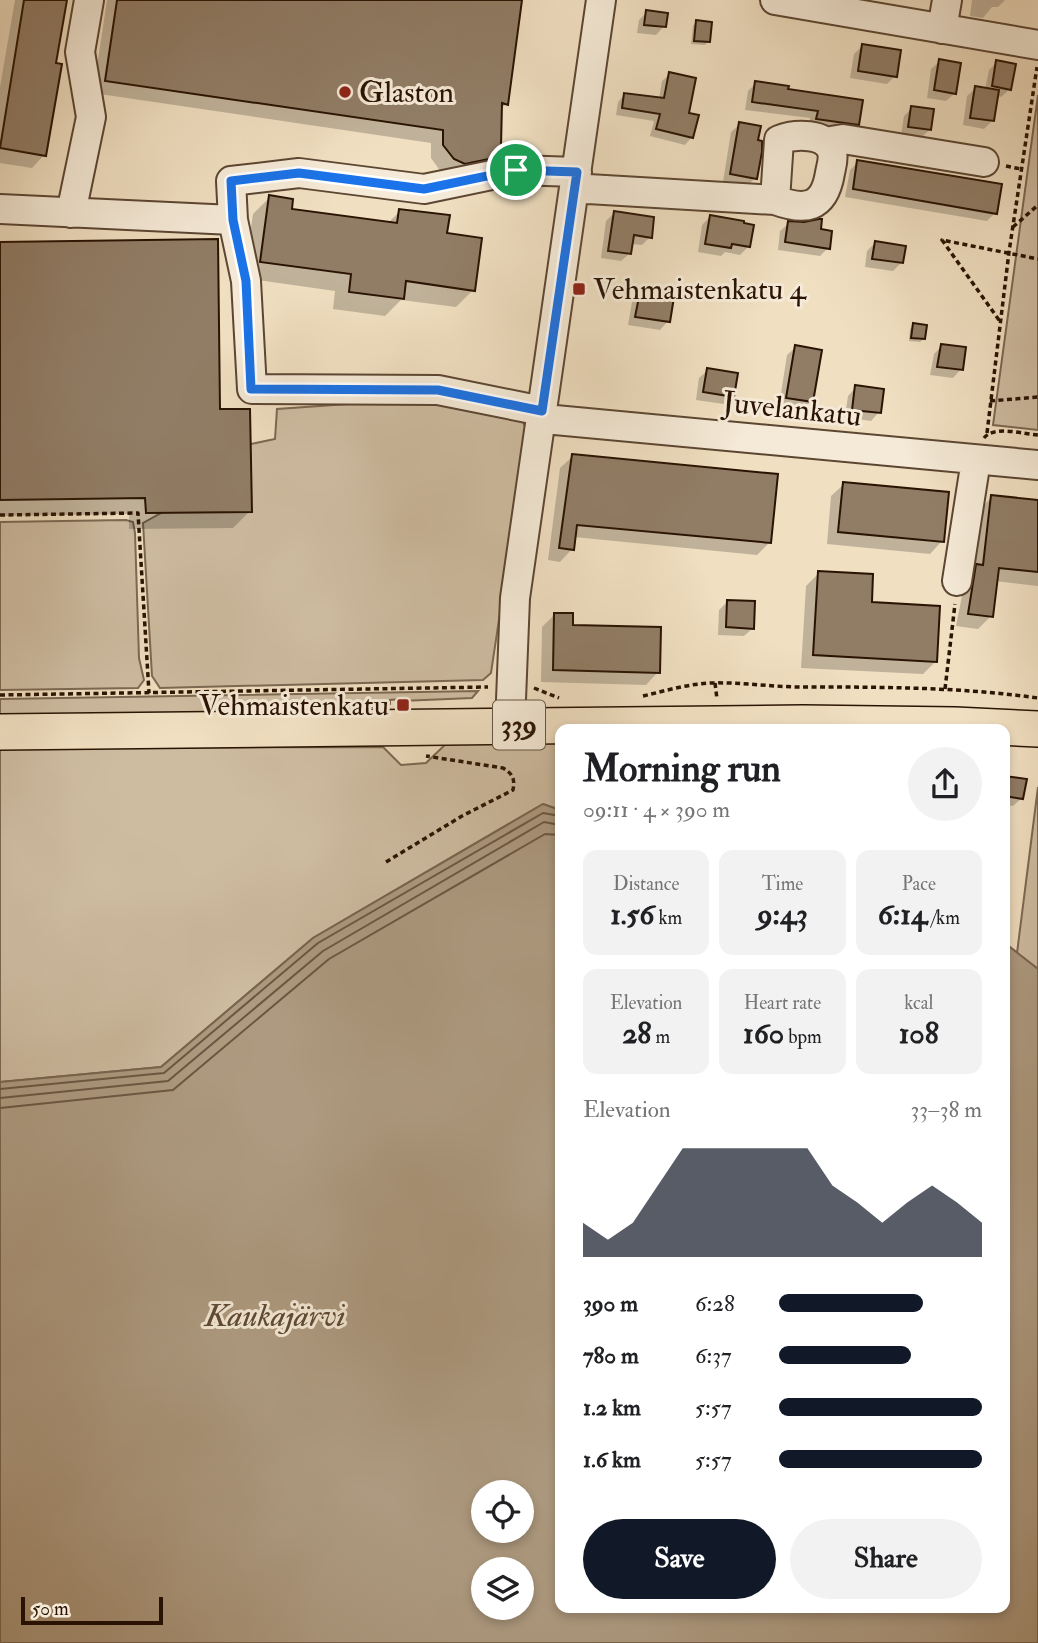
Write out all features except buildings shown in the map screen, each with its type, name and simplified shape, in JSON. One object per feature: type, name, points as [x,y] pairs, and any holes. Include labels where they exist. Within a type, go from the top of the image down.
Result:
[{"type":"main road","name":"339","points":[[694,724],[906,724]]},
{"type":"main road","name":"339","points":[[0,732],[555,725]]},
{"type":"main road","name":"339","points":[[1010,728],[1038,729]]},
{"type":"street","points":[[71,212],[91,117],[80,52],[89,0]]},
{"type":"street","points":[[510,725],[515,598],[601,0]]},
{"type":"street","points":[[775,0],[1038,45]]},
{"type":"street","points":[[942,29],[947,0]]},
{"type":"street","points":[[775,200],[779,140],[791,135],[803,135],[825,142],[843,139],[984,162]]},
{"type":"street","points":[[0,209],[233,220],[231,181],[299,173],[424,189],[516,170],[576,181],[588,189],[775,200],[795,207],[817,201],[826,193],[832,149],[825,142]]},
{"type":"street","name":"Juvelankatu","points":[[233,220],[246,281],[251,389],[438,390],[555,420],[1038,465]]},
{"type":"street","points":[[957,581],[976,460]]},
{"type":"path","points":[[987,433],[1009,252],[1038,58]]},
{"type":"path","points":[[1034,81],[1038,91]]},
{"type":"path","points":[[1013,227],[1038,205]]},
{"type":"path","points":[[1000,322],[942,240],[1038,259]]},
{"type":"path","points":[[990,401],[1038,397]]},
{"type":"path","points":[[0,515],[138,513],[149,692]]},
{"type":"path","points":[[945,689],[957,581]]},
{"type":"path","points":[[404,687],[404,695]]},
{"type":"path","points":[[386,862],[462,816],[513,790],[515,780],[511,772],[503,768],[424,755]]},
{"type":"shaded area","points":[[1038,95],[1038,430],[993,425]]},
{"type":"shaded area","points":[[420,399],[523,421],[527,433],[491,673],[483,680],[160,688],[152,676],[143,523],[161,513],[251,444],[275,439],[277,409]]},
{"type":"shaded area","points":[[0,522],[133,522],[135,533],[139,658],[144,680],[138,688],[0,690]]},
{"type":"shaded area","points":[[478,691],[472,698],[390,700],[390,704],[345,713],[0,719],[0,699]]},
{"type":"shaded area","points":[[555,736],[555,808],[543,804],[313,938],[161,1067],[0,1082],[0,748],[383,747],[401,765],[426,763],[450,740]]},
{"type":"shaded area","points":[[1038,787],[1038,969],[1017,953]]},
{"type":"water","name":"Kaukajärvi","points":[[543,804],[555,808],[555,1613],[1010,1613],[1010,947],[1038,969],[1038,1643],[0,1643],[0,1082],[161,1067],[313,938]]},
{"type":"place","name":"Glaston","points":[[345,92]]},
{"type":"place","name":"Vehmaistenkatu 4","points":[[579,289]]},
{"type":"place","name":"Vehmaistenkatu","points":[[403,705]]},
{"type":"route","points":[[516,170],[577,172],[542,411],[469,394],[438,390],[251,389],[246,281],[233,220],[231,181],[299,173],[424,189],[516,170]]}]
